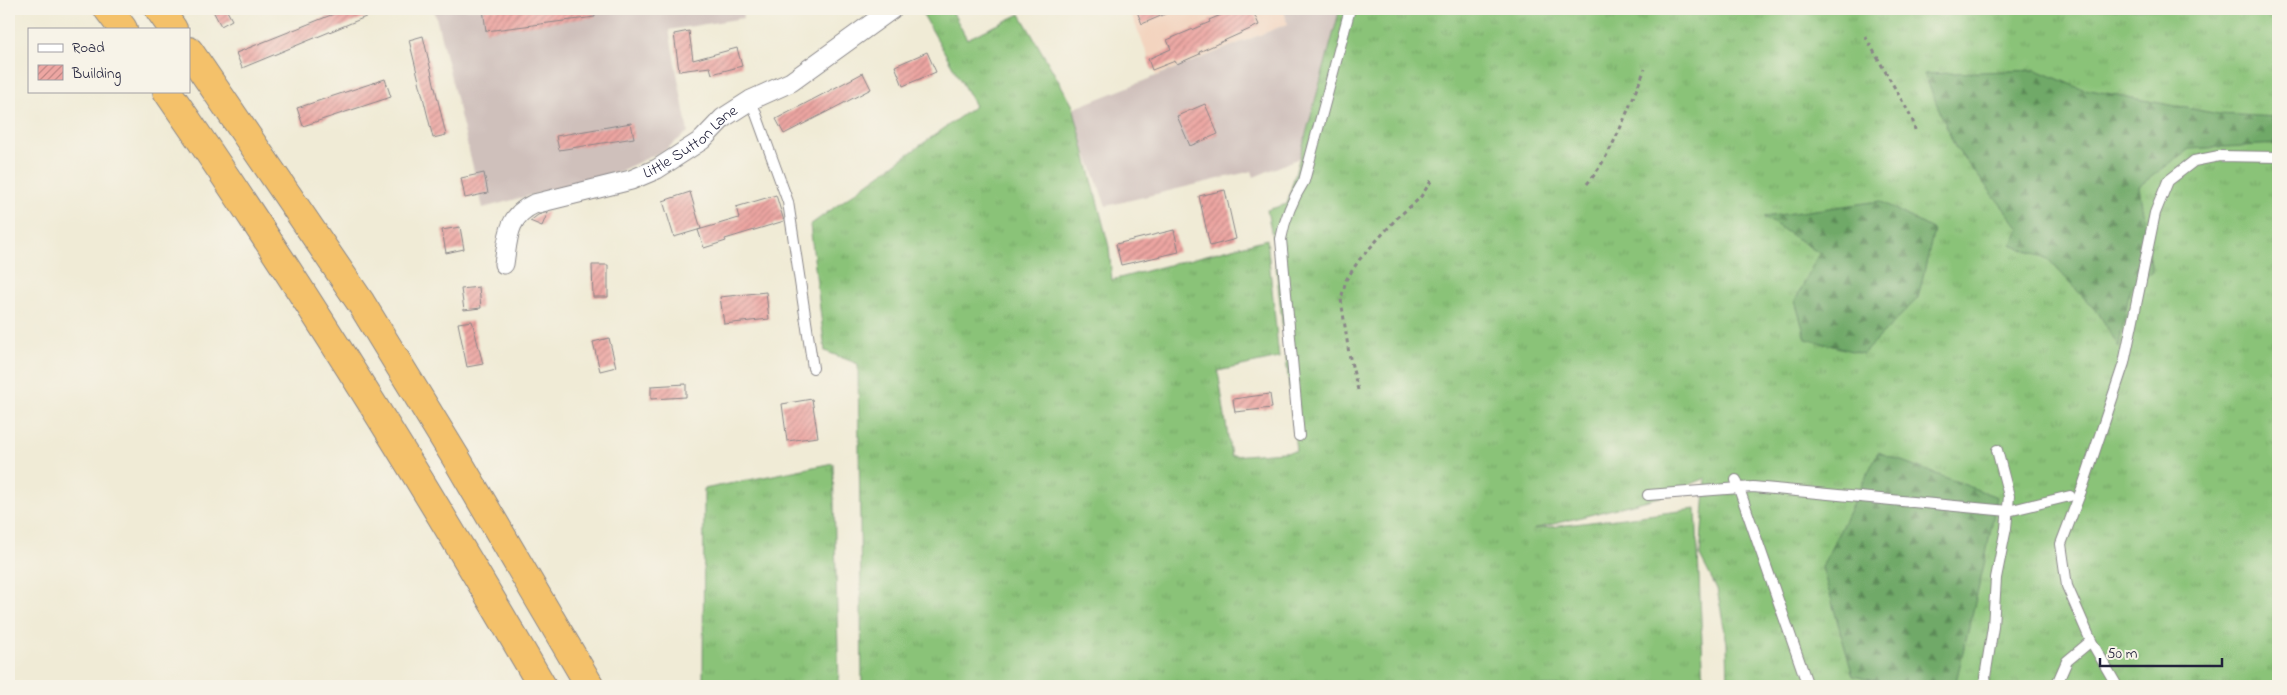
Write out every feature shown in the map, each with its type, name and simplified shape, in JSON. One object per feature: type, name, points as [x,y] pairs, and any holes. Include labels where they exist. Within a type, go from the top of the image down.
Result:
[{"type":"highway","points":[[108,9],[122,28]]},
{"type":"highway","points":[[159,9],[173,28]]},
{"type":"highway","points":[[190,52],[361,303],[456,458],[590,686]]},
{"type":"highway","points":[[168,92],[272,246],[422,481],[542,686]]},
{"type":"street","name":"Little Sutton Lane","points":[[504,264],[511,226],[521,210],[534,204],[631,180],[657,169],[702,140],[723,118],[751,100],[791,82],[892,9]]},
{"type":"lane","points":[[1299,436],[1281,239],[1284,219],[1292,200],[1304,181],[1350,9]]},
{"type":"lane","points":[[751,100],[788,202],[813,368]]},
{"type":"lane","points":[[2117,686],[2091,641],[2067,586],[2061,544],[2083,486],[2124,363],[2155,213],[2168,181],[2194,161],[2219,156],[2278,157]]},
{"type":"lane","points":[[1988,686],[1985,677],[1993,627],[1996,578],[2009,496],[1997,450]]},
{"type":"lane","points":[[1738,484],[1808,686]]},
{"type":"lane","points":[[1648,495],[1738,484],[2008,510],[2070,496]]},
{"type":"lane","points":[[2056,686],[2066,661],[2091,641]]},
{"type":"path","points":[[1865,36],[1912,118],[1915,130]]},
{"type":"path","points":[[1587,184],[1597,173],[1611,146],[1645,70]]},
{"type":"path","points":[[1358,390],[1349,354],[1341,299],[1346,280],[1359,260],[1397,218],[1420,198],[1433,178]]},
{"type":"shaded area","points":[[434,9],[742,9],[743,18],[669,30],[688,132],[665,150],[618,172],[483,208]]},
{"type":"shaded area","points":[[1129,9],[1284,9],[1287,24],[1156,75]]},
{"type":"shaded area","points":[[1284,9],[1342,9],[1304,156],[1254,177],[1252,171],[1106,206],[1070,110],[1287,24]]},
{"type":"green space","points":[[920,9],[951,9],[967,39],[1020,14],[1073,106],[1109,247],[1112,280],[1267,239],[1279,358],[1218,371],[1231,456],[1296,451],[1274,247],[1267,210],[1287,204],[1340,9],[2278,9],[2278,686],[1728,686],[1727,643],[1717,589],[1700,556],[1706,478],[1660,497],[1534,529],[1696,509],[1704,686],[862,686],[858,364],[825,351],[810,225],[975,106]]},
{"type":"green space","points":[[2037,70],[2079,88],[2219,114],[2278,117],[2278,144],[2189,149],[2139,186],[2152,272],[2130,288],[2119,347],[2099,314],[2048,259],[2011,245],[2020,229],[1955,147],[1924,74]]},
{"type":"green space","points":[[1880,201],[1934,230],[1918,298],[1863,354],[1806,339],[1795,301],[1819,253],[1764,217]]},
{"type":"green space","points":[[1878,452],[1997,497],[1984,565],[1955,686],[1898,686],[1853,676],[1822,567]]},
{"type":"green space","points":[[833,463],[839,686],[703,686],[704,489]]},
{"type":"building","points":[[212,9],[226,9],[232,20],[221,26]]},
{"type":"building","points":[[346,9],[385,9],[242,68],[236,53]]},
{"type":"building","points":[[483,9],[594,9],[595,17],[486,31]]},
{"type":"building","points":[[1136,9],[1177,9],[1142,24]]},
{"type":"building","points":[[1235,9],[1252,9],[1259,25],[1177,64],[1175,61],[1152,70],[1148,59],[1171,49],[1167,40]]},
{"type":"building","points":[[689,31],[693,60],[737,48],[742,66],[712,74],[710,67],[679,71],[674,34]]},
{"type":"building","points":[[423,36],[446,135],[433,138],[409,40]]},
{"type":"building","points":[[927,52],[936,72],[903,86],[895,66]]},
{"type":"building","points":[[863,73],[871,89],[784,134],[776,119]]},
{"type":"building","points":[[385,79],[391,97],[303,126],[297,108]]},
{"type":"building","points":[[1205,104],[1218,134],[1190,146],[1177,116]]},
{"type":"building","points":[[631,123],[634,138],[559,150],[556,136]]},
{"type":"building","points":[[484,173],[488,193],[465,198],[461,178]]},
{"type":"building","points":[[1225,190],[1236,239],[1210,246],[1199,196]]},
{"type":"building","points":[[690,192],[701,229],[674,237],[663,201]]},
{"type":"building","points":[[776,195],[784,221],[725,239],[726,241],[704,248],[698,230],[739,218],[736,207]]},
{"type":"building","points":[[548,212],[542,226],[530,221],[538,215]]},
{"type":"building","points":[[460,227],[464,249],[446,253],[442,230]]},
{"type":"building","points":[[1174,230],[1179,252],[1121,265],[1116,244]]},
{"type":"building","points":[[592,265],[608,265],[608,297],[593,297]]},
{"type":"building","points":[[479,287],[481,308],[464,310],[461,289]]},
{"type":"building","points":[[766,292],[769,319],[724,324],[720,297]]},
{"type":"building","points":[[472,321],[483,364],[467,367],[458,323]]},
{"type":"building","points":[[609,338],[616,367],[600,371],[593,342]]},
{"type":"building","points":[[686,384],[686,397],[651,399],[651,386]]},
{"type":"building","points":[[1270,394],[1272,408],[1235,412],[1233,399]]},
{"type":"building","points":[[812,399],[818,437],[787,441],[782,404]]}]
